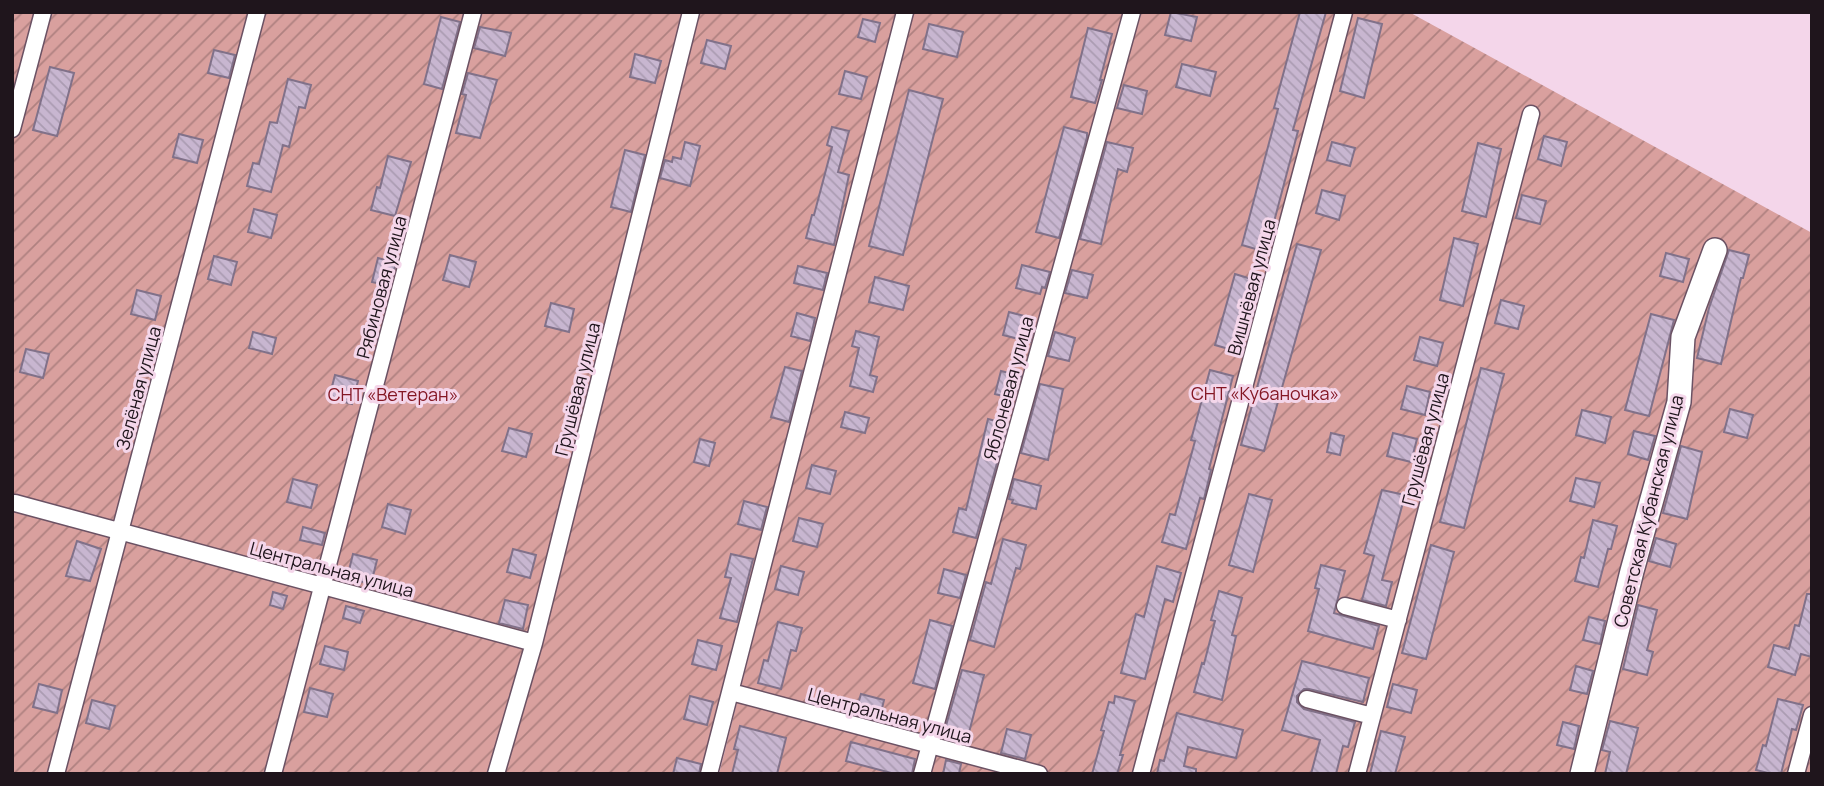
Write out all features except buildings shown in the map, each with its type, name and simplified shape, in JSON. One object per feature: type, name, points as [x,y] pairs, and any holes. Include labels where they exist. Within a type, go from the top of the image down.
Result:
[{"type":"street","points":[[12,105],[37,12]]},
{"type":"street","points":[[12,129],[43,12]]},
{"type":"street","name":"Зелёная улица","points":[[57,774],[257,12]]},
{"type":"street","name":"Рябиновая улица","points":[[273,774],[473,12]]},
{"type":"street","name":"Грушёвая улица","points":[[496,774],[534,643],[691,12]]},
{"type":"street","points":[[709,774],[905,12]]},
{"type":"street","name":"Яблоневая улица","points":[[922,774],[1132,12]]},
{"type":"street","name":"Вишнёвая улица","points":[[1141,774],[1344,12]]},
{"type":"street","name":"Грушёвая улица","points":[[1357,774],[1531,114]]},
{"type":"street","name":"Советская Кубанская улица","points":[[1582,774],[1632,571],[1679,401],[1683,337],[1715,250]]},
{"type":"street","name":"Центральная улица","points":[[15,503],[534,643]]},
{"type":"street","points":[[1345,606],[1398,620]]},
{"type":"street","name":"Центральная улица","points":[[731,692],[1039,774]]},
{"type":"street","points":[[1307,699],[1372,716]]},
{"type":"street","points":[[1796,774],[1812,715]]},
{"type":"green space","points":[[12,12],[40,12],[12,119]]},
{"type":"green space","name":"СНТ «Ветеран»","points":[[42,12],[909,12],[714,774],[12,774],[12,123]]},
{"type":"green space","name":"СНТ «Кубаночка»","points":[[912,12],[1409,12],[1812,233],[1812,774],[719,774]]}]
